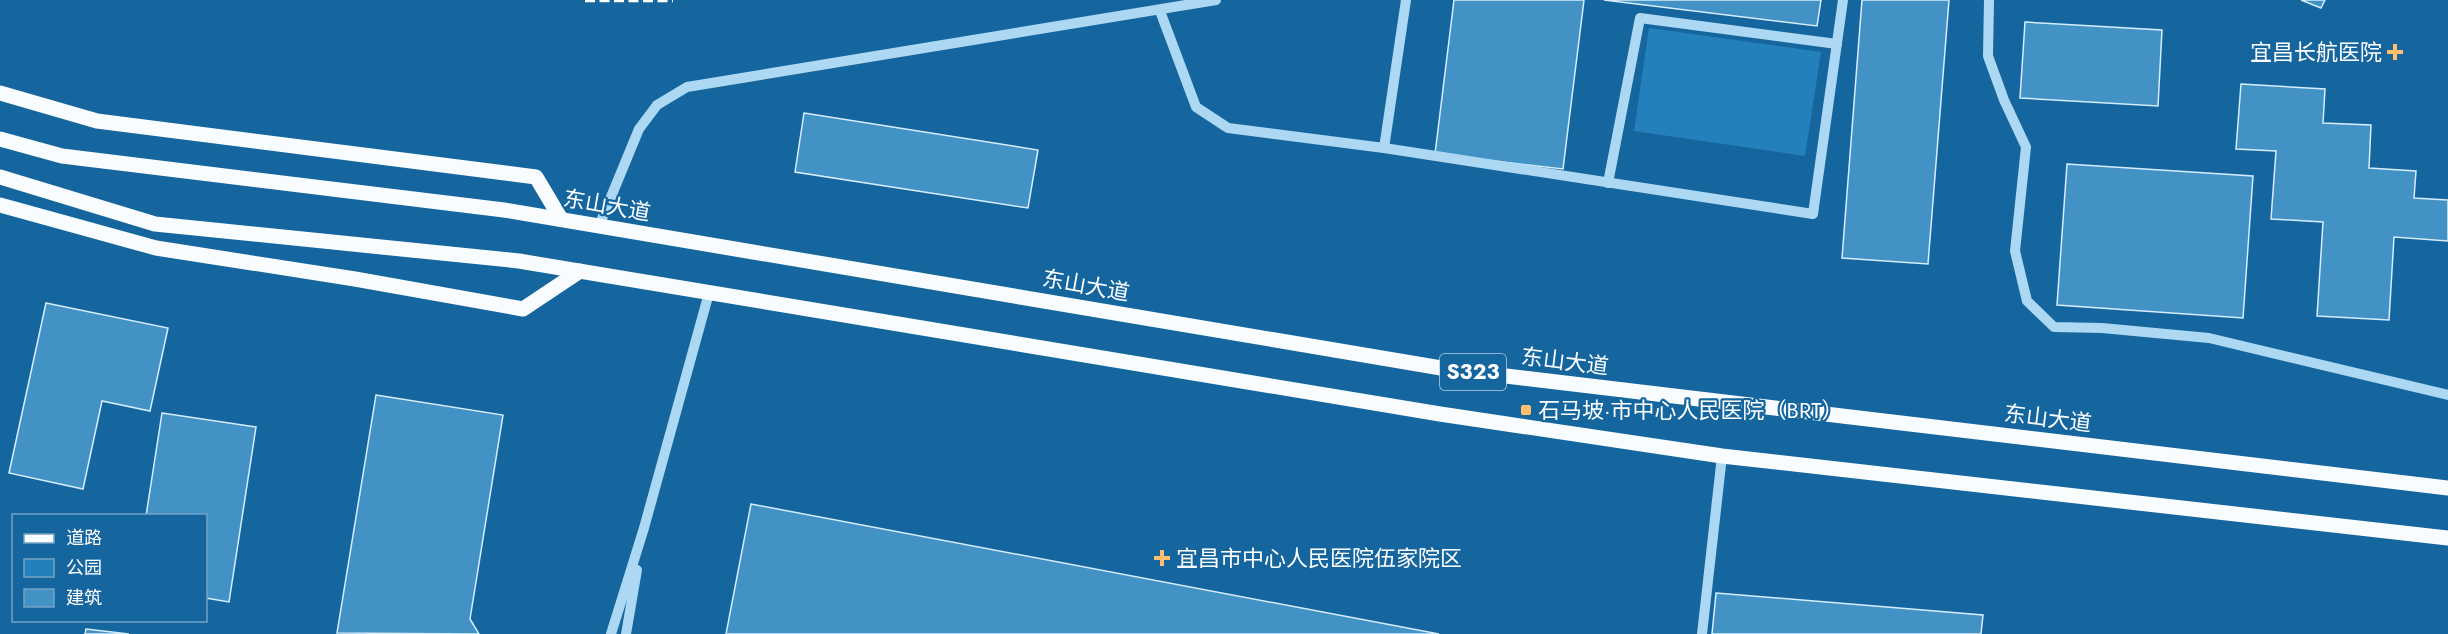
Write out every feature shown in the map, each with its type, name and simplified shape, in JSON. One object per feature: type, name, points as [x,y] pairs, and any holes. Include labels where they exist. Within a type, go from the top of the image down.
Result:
[{"type":"main road","points":[[0,93],[97,121],[536,177],[561,219]]},
{"type":"main road","name":"东山大道","points":[[0,139],[62,156],[561,219],[1447,369],[2448,488]]},
{"type":"main road","name":"S323","points":[[0,177],[155,224],[519,261],[1440,414],[1722,456],[2448,538]]},
{"type":"main road","points":[[0,205],[156,248],[355,279],[523,309],[580,271]]},
{"type":"street","points":[[599,226],[639,129],[657,105],[687,87],[1216,0]]},
{"type":"street","points":[[1384,148],[1406,0]]},
{"type":"street","points":[[1160,11],[1197,107],[1228,128],[1384,148],[1813,214],[1843,0]]},
{"type":"street","points":[[1989,0],[1988,56],[2004,100],[2026,147],[2015,250],[2027,301],[2054,327],[2102,328],[2209,338],[2448,395]]},
{"type":"street","points":[[1608,183],[1640,18],[1837,44]]},
{"type":"street","points":[[611,634],[644,528],[709,293]]},
{"type":"street","points":[[1702,634],[1722,456]]},
{"type":"street","points":[[626,634],[644,528]]},
{"type":"green space","points":[[1649,28],[1821,52],[1805,156],[1634,131]]},
{"type":"building","points":[[1454,0],[1584,0],[1563,169],[1435,154]]},
{"type":"building","points":[[1604,0],[1821,0],[1817,26]]},
{"type":"building","points":[[1862,0],[1949,0],[1928,264],[1842,258]]},
{"type":"building","points":[[2301,0],[2325,0],[2321,8]]},
{"type":"building","points":[[2025,22],[2162,30],[2158,106],[2020,98]]},
{"type":"building","points":[[2241,84],[2325,89],[2323,123],[2371,125],[2369,168],[2416,171],[2414,198],[2448,200],[2448,241],[2394,237],[2389,320],[2317,316],[2323,222],[2271,219],[2276,151],[2236,149]]},
{"type":"building","points":[[804,113],[1038,150],[1028,208],[795,172]]},
{"type":"building","points":[[2067,164],[2253,176],[2243,318],[2057,305]]},
{"type":"building","points":[[46,303],[168,328],[150,411],[102,401],[83,489],[9,473]]},
{"type":"building","points":[[376,395],[503,415],[470,619],[479,634],[337,633]]},
{"type":"building","points":[[162,413],[256,427],[229,602],[207,598],[207,514],[146,514]]},
{"type":"building","points":[[751,504],[1439,634],[726,634]]},
{"type":"building","points":[[1716,593],[1983,615],[1981,634],[1712,634]]},
{"type":"building","points":[[86,629],[129,634],[85,634]]},
{"type":"railway","points":[[585,0],[673,0]]},
{"type":"place","name":"宜昌长航医院","points":[[2395,52]]},
{"type":"place","name":"石马坡·市中心人民医院（BRT）","points":[[1526,410]]},
{"type":"place","name":"宜昌市中心人民医院伍家院区","points":[[1162,558]]}]
